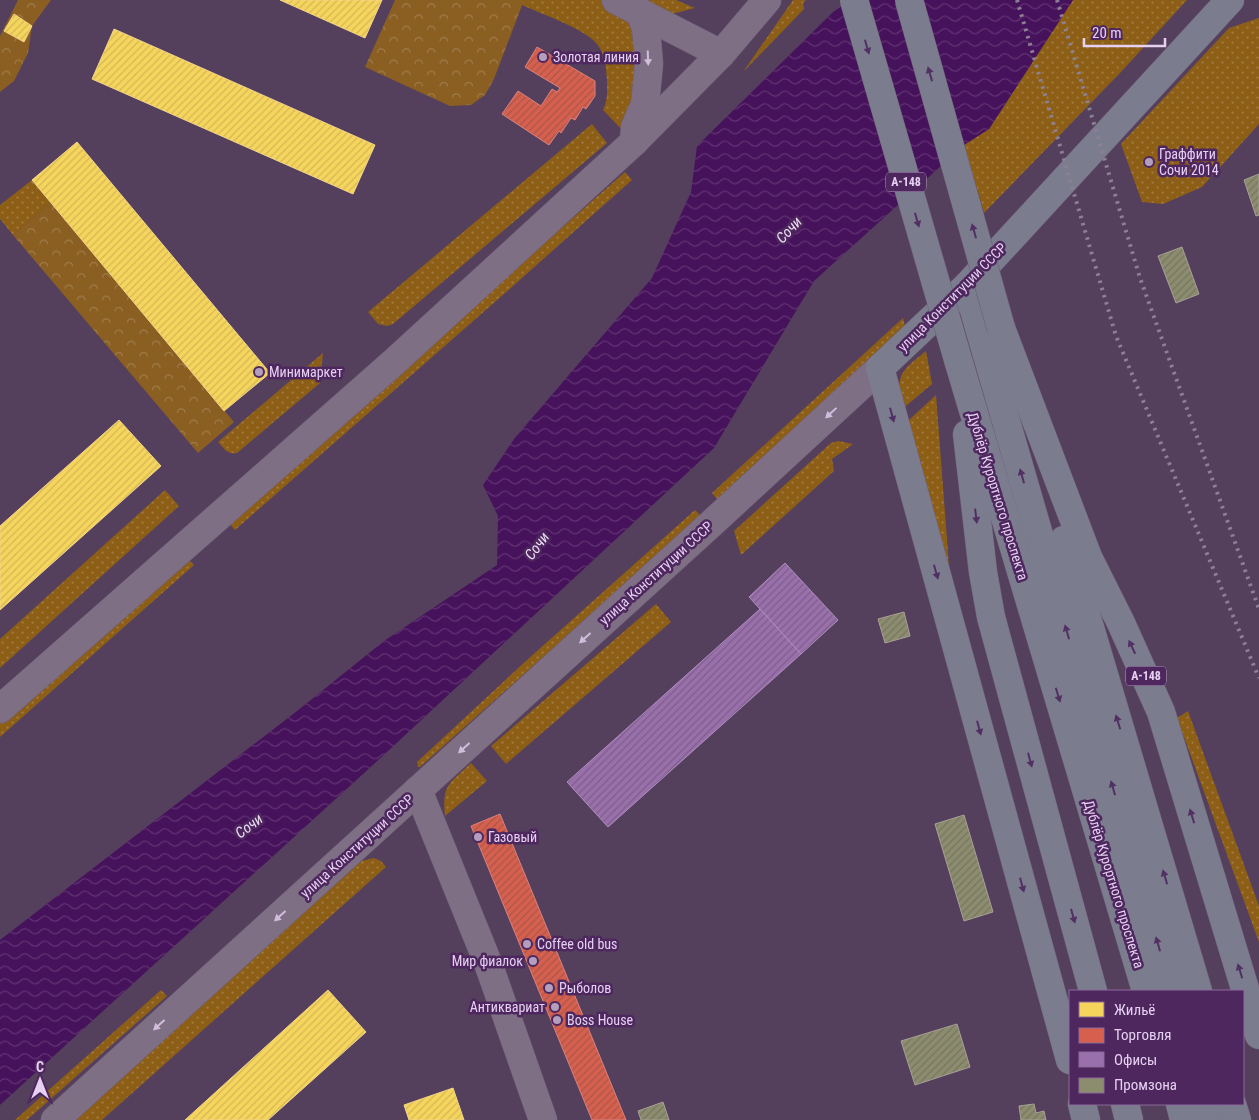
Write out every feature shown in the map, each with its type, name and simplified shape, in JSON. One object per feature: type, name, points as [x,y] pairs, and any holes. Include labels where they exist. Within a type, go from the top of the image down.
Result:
[{"type":"main road","name":"Дублёр Курортного проспекта","points":[[854,0],[959,363],[1146,990]]},
{"type":"main road","name":"А-148","points":[[909,0],[1002,328],[1198,990]]},
{"type":"main road","name":"улица Конституции СССР","points":[[880,368],[967,286],[1230,0]]},
{"type":"main road","points":[[967,286],[1171,990]]},
{"type":"main road","name":"А-148","points":[[1002,328],[1088,557],[1121,623],[1161,712],[1259,1035]]},
{"type":"main road","name":"А-148","points":[[959,363],[982,572],[991,617],[1093,990]]},
{"type":"main road","points":[[880,368],[1069,1056]]},
{"type":"main road","points":[[1082,1105],[1086,1120]]},
{"type":"main road","points":[[1125,1105],[1129,1120]]},
{"type":"main road","points":[[1180,1105],[1184,1120]]},
{"type":"main road","points":[[1204,1105],[1208,1120]]},
{"type":"main road","points":[[1232,1105],[1237,1120]]},
{"type":"street","points":[[0,709],[394,362],[634,142],[721,54],[767,0]]},
{"type":"street","points":[[628,6],[721,54]]},
{"type":"street","points":[[628,6],[646,28],[649,64],[645,104],[635,127],[634,142]]},
{"type":"street","name":"улица Конституции СССР","points":[[56,1120],[880,368]]},
{"type":"street","points":[[418,790],[488,963],[543,1120]]},
{"type":"shaded area","points":[[524,0],[616,0],[646,28],[626,134],[603,110],[607,95],[607,75],[603,56],[597,44],[573,27],[522,5]]},
{"type":"shaded area","points":[[634,0],[676,0],[695,8],[672,14]]},
{"type":"shaded area","points":[[793,0],[806,0],[803,3],[804,9],[743,72]]},
{"type":"shaded area","points":[[1073,0],[1187,0],[1120,73],[984,213],[964,145],[989,129]]},
{"type":"shaded area","points":[[1259,18],[1259,124],[1202,187],[1163,204],[1142,202],[1121,144],[1229,28]]},
{"type":"shaded area","points":[[592,124],[607,143],[393,324],[387,326],[378,324],[368,312]]},
{"type":"shaded area","points":[[625,172],[632,180],[235,530],[228,522]]},
{"type":"shaded area","points":[[32,180],[51,202],[13,235],[0,219],[0,205]]},
{"type":"shaded area","points":[[903,318],[906,330],[718,500],[712,493]]},
{"type":"shaded area","points":[[926,351],[932,384],[900,411],[899,390],[901,376]]},
{"type":"shaded area","points":[[323,353],[320,383],[237,453],[231,453],[224,449],[218,442]]},
{"type":"shaded area","points":[[936,395],[950,579],[908,421]]},
{"type":"shaded area","points":[[838,441],[853,444],[832,459],[834,471],[741,555],[734,531],[831,443]]},
{"type":"shaded area","points":[[165,490],[179,506],[0,668],[0,639]]},
{"type":"shaded area","points":[[695,510],[701,516],[418,767],[417,762],[527,660]]},
{"type":"shaded area","points":[[185,556],[194,565],[0,737],[0,721]]},
{"type":"shaded area","points":[[656,604],[671,622],[506,764],[491,746]]},
{"type":"shaded area","points":[[1188,711],[1259,906],[1259,942],[1177,718]]},
{"type":"shaded area","points":[[471,763],[487,781],[445,816],[446,791],[452,781]]},
{"type":"shaded area","points":[[374,858],[381,861],[386,867],[102,1120],[72,1120],[361,861]]},
{"type":"shaded area","points":[[161,990],[167,996],[27,1120],[15,1120]]},
{"type":"green space","points":[[18,0],[51,0],[32,26],[28,53],[14,81],[0,92],[0,36]]},
{"type":"green space","points":[[395,0],[524,0],[494,79],[485,95],[471,105],[450,106],[365,67]]},
{"type":"green space","points":[[51,202],[234,422],[198,453],[13,235]]},
{"type":"water","name":"Сочи","points":[[849,0],[1073,0],[989,129],[964,145],[814,281],[714,448],[374,764],[0,1105],[0,940],[297,711],[384,641],[497,565],[498,516],[483,485],[514,439],[652,278],[691,192],[697,146],[832,13]]},
{"type":"building: Жильё","points":[[280,0],[382,0],[365,38]]},
{"type":"building: Жильё","points":[[14,14],[32,26],[24,42],[4,31]]},
{"type":"building: Жильё","points":[[114,29],[375,145],[353,194],[92,79]]},
{"type":"building: Жильё","points":[[77,142],[270,373],[224,411],[32,180]]},
{"type":"building: Жильё","points":[[119,420],[161,466],[0,610],[0,526]]},
{"type":"building: Жильё","points":[[328,990],[366,1032],[268,1120],[185,1120]]},
{"type":"building: Жильё","points":[[453,1088],[464,1120],[409,1120],[404,1105]]},
{"type":"building: Торговля","points":[[537,47],[595,81],[595,96],[586,109],[583,107],[575,120],[571,118],[561,133],[559,131],[549,145],[502,114],[518,91],[541,106],[552,89],[557,92],[560,88],[525,67]]},
{"type":"building: Торговля","points":[[500,814],[626,1120],[592,1120],[471,826]]},
{"type":"building: Офисы","points":[[785,563],[838,620],[801,654],[749,597]]},
{"type":"building: Офисы","points":[[760,609],[801,654],[608,827],[567,782]]},
{"type":"building: Промзона","points":[[1259,174],[1259,215],[1256,216],[1244,180]]},
{"type":"building: Промзона","points":[[1182,247],[1199,294],[1176,303],[1158,256]]},
{"type":"building: Промзона","points":[[904,612],[910,636],[885,643],[878,619]]},
{"type":"building: Промзона","points":[[964,815],[993,912],[964,921],[935,824]]},
{"type":"building: Промзона","points":[[957,1024],[970,1067],[915,1085],[901,1041]]},
{"type":"building: Промзона","points":[[663,1102],[669,1120],[641,1120],[638,1111]]},
{"type":"building: Промзона","points":[[1034,1104],[1036,1113],[1044,1111],[1046,1120],[1021,1120],[1019,1106]]},
{"type":"railway","points":[[1017,0],[1116,336],[1259,678]]},
{"type":"railway","points":[[1057,0],[1140,278],[1259,609]]},
{"type":"place","name":"Золотая линия","points":[[543,57]]},
{"type":"place","name":"Граффити Сочи 2014","points":[[1149,162]]},
{"type":"place","name":"Минимаркет","points":[[259,372]]},
{"type":"place","name":"Газовый","points":[[478,837]]},
{"type":"place","name":"Coffee old bus","points":[[527,944]]},
{"type":"place","name":"Мир фиалок","points":[[533,961]]},
{"type":"place","name":"Рыболов","points":[[549,988]]},
{"type":"place","name":"Антиквариат","points":[[555,1007]]},
{"type":"place","name":"Boss House","points":[[557,1020]]}]
